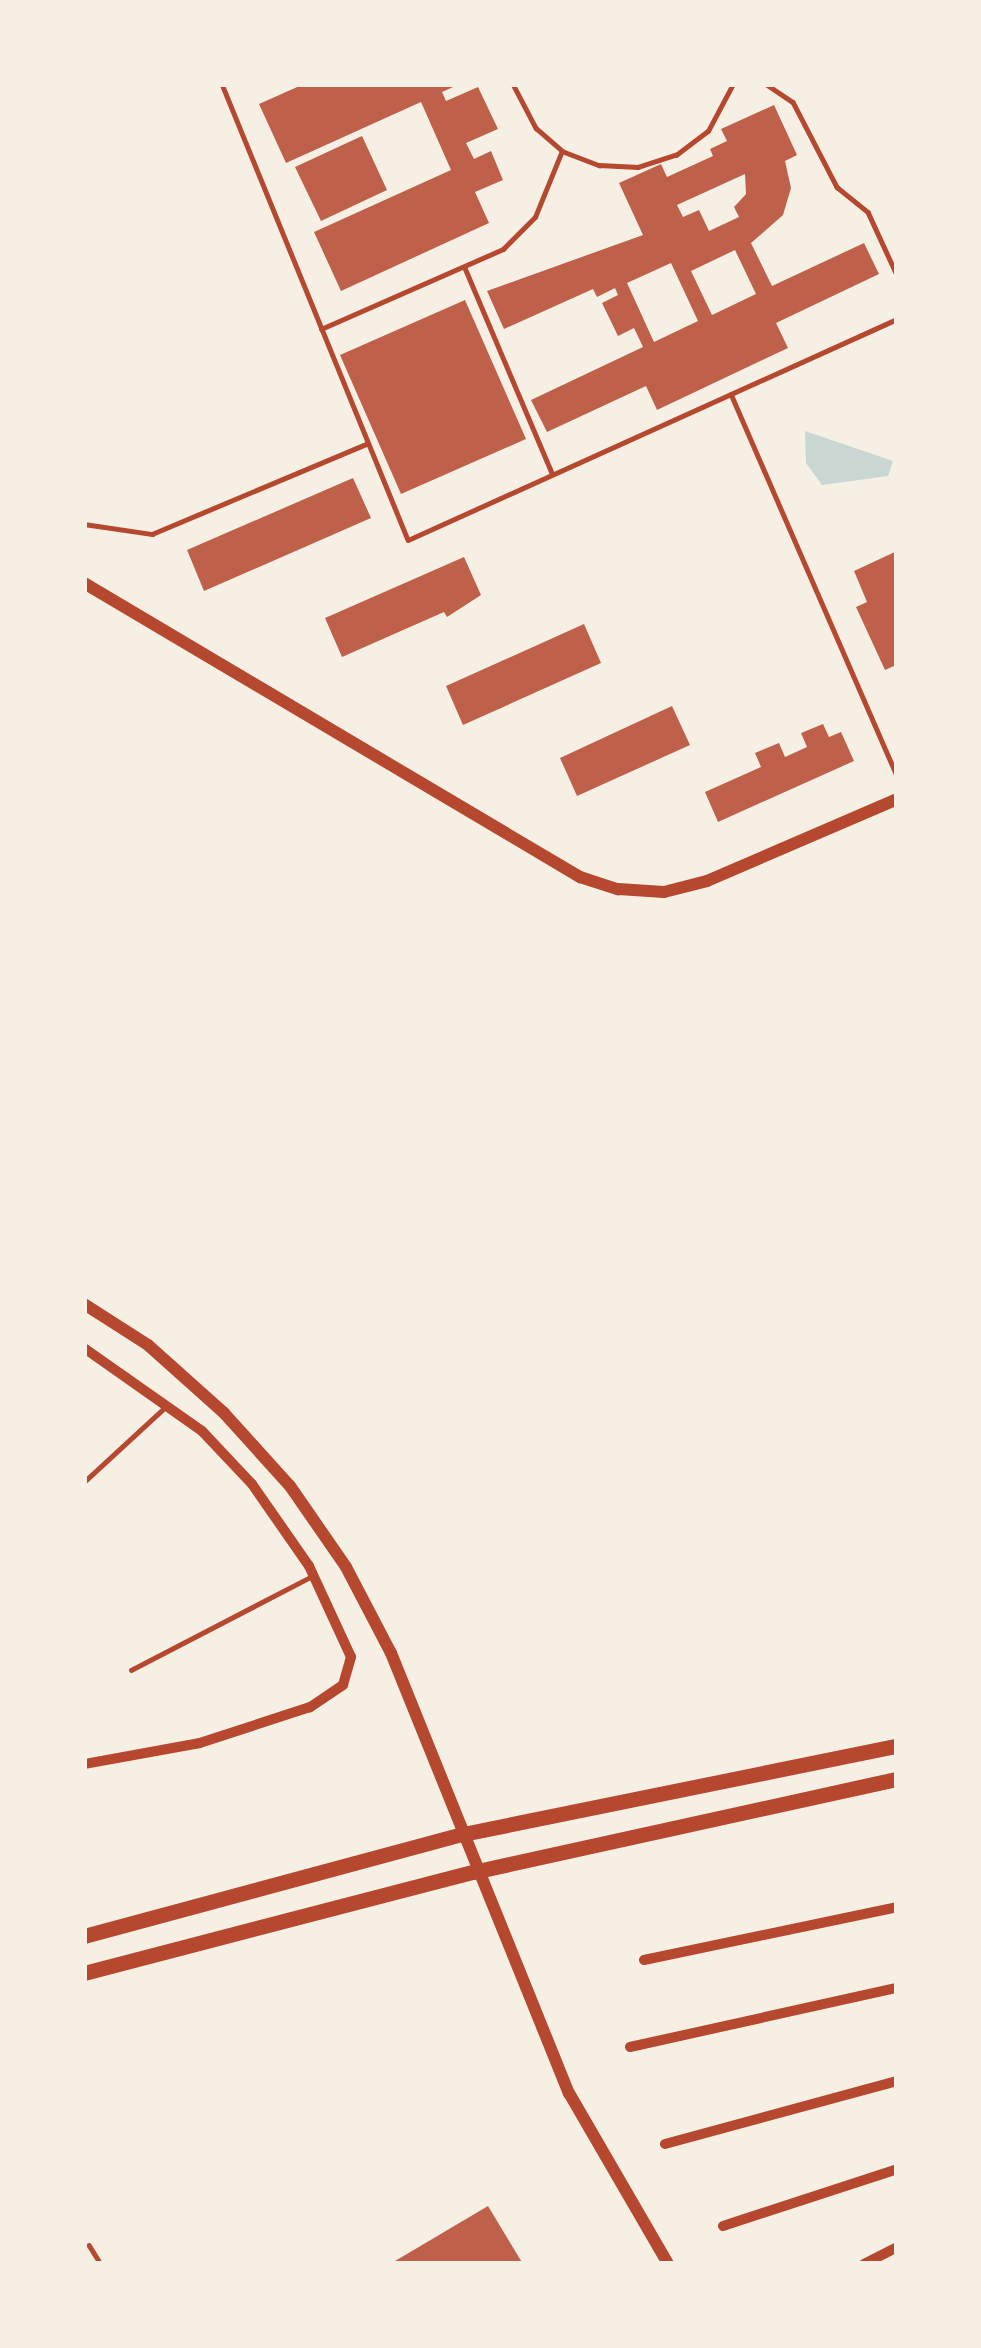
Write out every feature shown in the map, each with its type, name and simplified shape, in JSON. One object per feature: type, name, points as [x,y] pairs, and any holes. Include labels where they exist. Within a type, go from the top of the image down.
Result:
[{"type":"main road","points":[[84,1936],[463,1834],[897,1746]]},
{"type":"main road","points":[[84,1973],[473,1872],[897,1779]]},
{"type":"street","points":[[84,583],[580,877],[618,889],[664,892],[707,881],[897,800]]},
{"type":"street","points":[[84,1304],[164,1359],[290,1486],[391,1653],[463,1834],[473,1872],[595,2147],[668,2264]]},
{"type":"street","points":[[84,1348],[167,1405],[252,1484],[314,1575],[351,1657],[331,1696],[200,1743],[84,1764]]},
{"type":"street","points":[[644,1960],[897,1907]]},
{"type":"street","points":[[630,2047],[897,1988]]},
{"type":"street","points":[[665,2144],[897,2081]]},
{"type":"street","points":[[723,2226],[897,2169]]},
{"type":"street","points":[[864,2264],[897,2248]]},
{"type":"lane","points":[[222,84],[408,540],[897,319]]},
{"type":"lane","points":[[513,84],[536,128],[562,151],[599,165],[638,166],[676,154],[708,131],[734,84]]},
{"type":"lane","points":[[766,84],[793,102],[837,187],[868,212],[897,275]]},
{"type":"lane","points":[[321,329],[465,268],[523,233],[562,151]]},
{"type":"lane","points":[[465,268],[553,475]]},
{"type":"lane","points":[[731,394],[897,775]]},
{"type":"lane","points":[[84,524],[106,533],[152,534],[368,443]]},
{"type":"lane","points":[[84,1482],[167,1405]]},
{"type":"lane","points":[[131,1670],[314,1575]]},
{"type":"lane","points":[[89,2245],[100,2264]]},
{"type":"shaded area","points":[[805,431],[893,461],[888,476],[822,485],[806,463]]},
{"type":"building","points":[[304,84],[460,84],[442,92],[446,101],[478,87],[498,129],[466,143],[474,159],[491,151],[503,180],[475,192],[489,223],[341,291],[314,232],[451,170],[421,102],[286,163],[259,104]]},
{"type":"building","points":[[774,105],[797,155],[785,161],[791,188],[783,215],[751,243],[772,286],[864,243],[879,274],[776,323],[788,348],[657,410],[646,386],[547,432],[531,400],[643,347],[634,328],[618,336],[602,303],[618,295],[615,288],[597,297],[593,289],[504,329],[487,291],[643,235],[619,183],[661,164],[667,177],[713,156],[710,149],[727,141],[721,129]],"holes":[[[745,174],[746,194],[734,207],[739,217],[709,231],[699,210],[683,217],[677,205]],[[735,250],[756,294],[712,315],[691,271]],[[671,263],[698,321],[654,342],[627,283]]]},
{"type":"building","points":[[362,136],[387,190],[321,221],[295,167]]},
{"type":"building","points":[[465,300],[526,439],[401,494],[340,355]]},
{"type":"building","points":[[353,478],[371,518],[204,591],[187,550]]},
{"type":"building","points":[[897,551],[897,673],[894,666],[885,670],[856,607],[867,602],[854,571]]},
{"type":"building","points":[[464,557],[481,595],[447,617],[444,612],[342,657],[325,618]]},
{"type":"building","points":[[584,624],[601,663],[463,725],[446,686]]},
{"type":"building","points":[[672,706],[690,745],[577,796],[560,758]]},
{"type":"building","points":[[823,724],[829,737],[841,732],[854,761],[718,822],[705,792],[761,767],[755,753],[779,743],[785,757],[807,747],[801,733]]},
{"type":"building","points":[[488,2206],[523,2264],[390,2264]]}]
